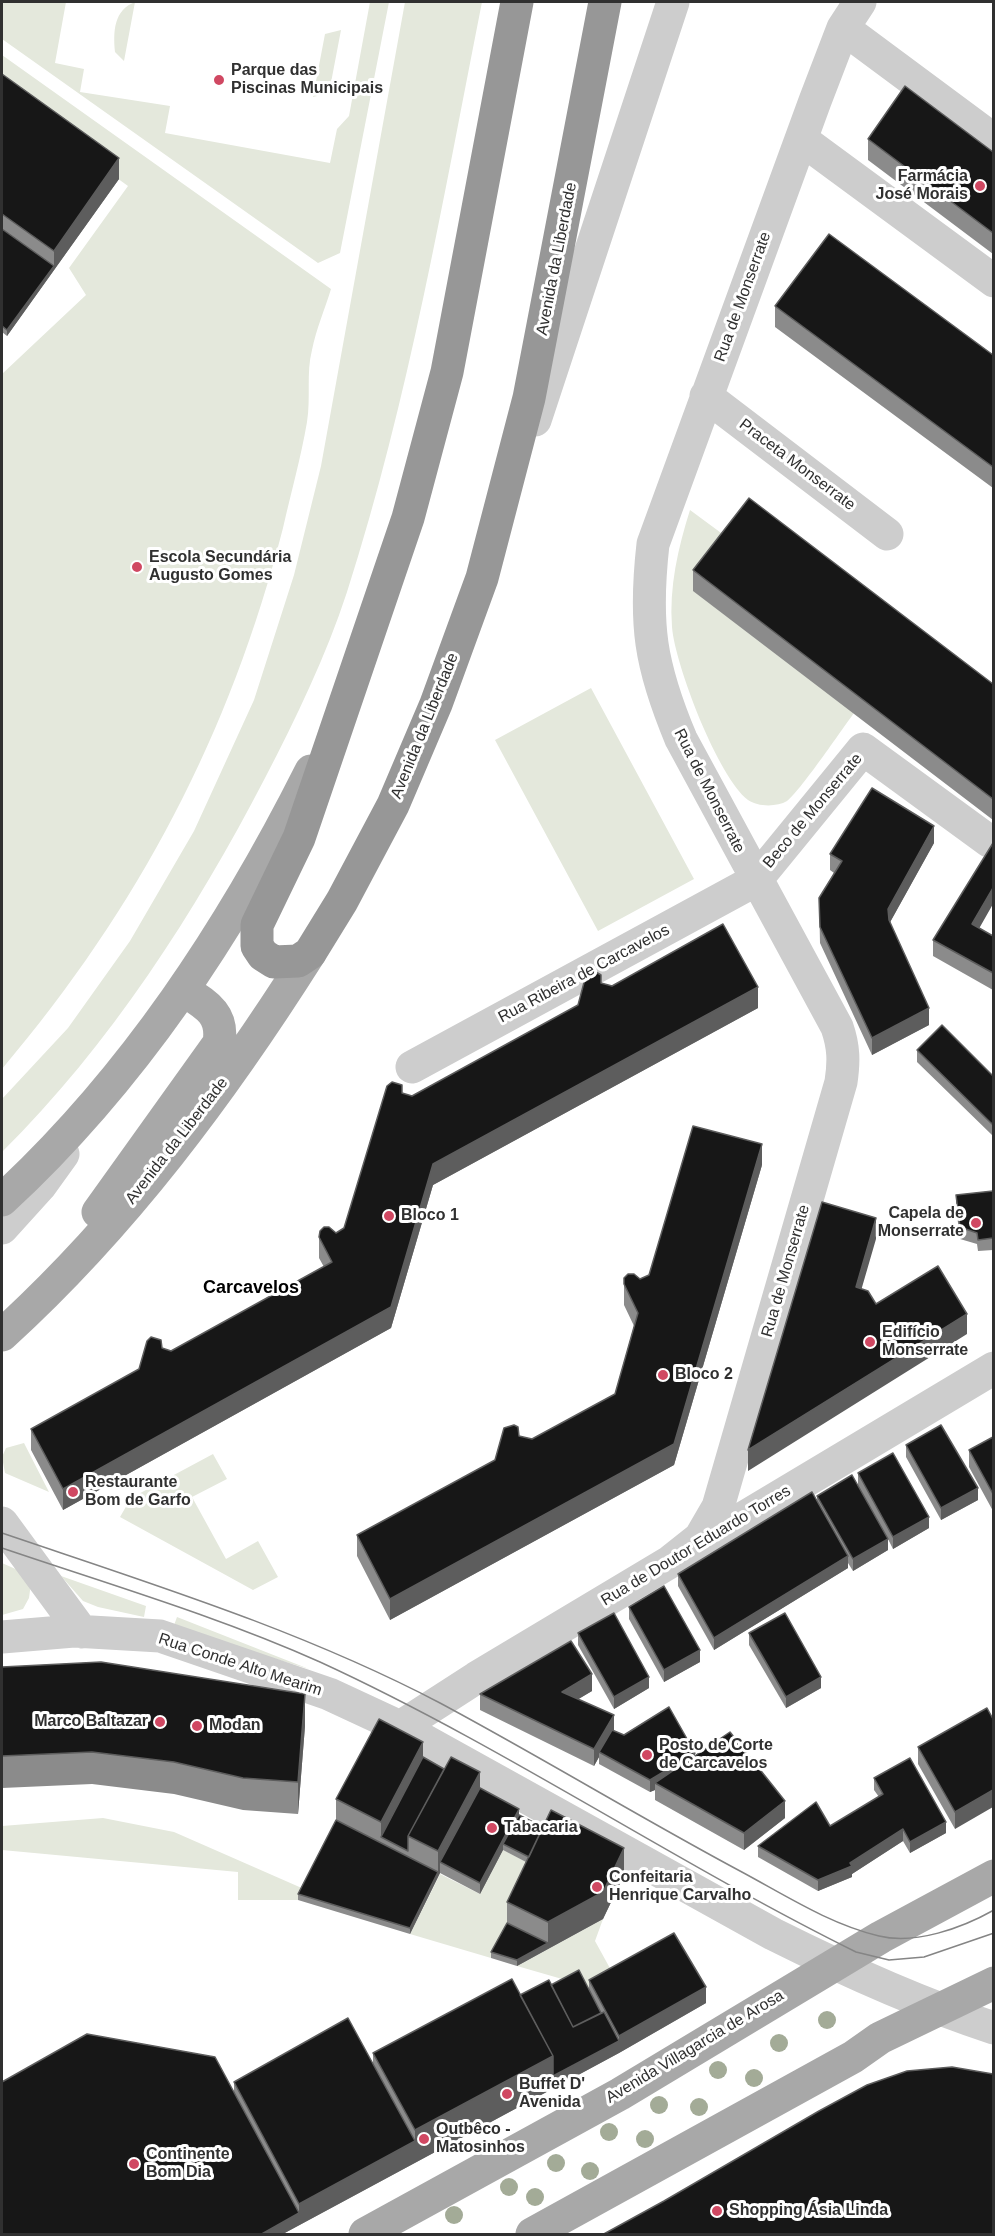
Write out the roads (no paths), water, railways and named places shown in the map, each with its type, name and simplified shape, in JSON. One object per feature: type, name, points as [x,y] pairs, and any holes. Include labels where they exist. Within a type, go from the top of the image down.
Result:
[{"type":"highway","points":[[310,954],[298,961],[274,962],[263,955],[256,946],[255,936],[262,913],[299,838],[408,518],[447,372],[517,2]]},
{"type":"highway","name":"Avenida da Liberdade","points":[[310,954],[342,901],[393,805],[436,704],[492,544],[529,398],[605,2]]},
{"type":"main road","points":[[2,1200],[128,1066],[217,940],[276,840],[316,761],[355,670]]},
{"type":"main road","name":"Avenida da Liberdade","points":[[2,1335],[35,1305],[105,1231],[164,1163],[254,1042],[310,954]]},
{"type":"main road","points":[[35,1305],[129,1165],[212,1056],[219,1042],[221,1030],[215,1012],[183,990]]},
{"type":"main road","name":"Avenida Villagarcia de Arosa","points":[[384,2230],[620,2094],[834,1965],[993,1876]]},
{"type":"main road","points":[[532,2235],[853,2057],[880,2038],[993,1983]]},
{"type":"street","points":[[492,544],[563,340],[673,2]]},
{"type":"street","points":[[851,15],[993,140]]},
{"type":"street","name":"Rua de Monserrate","points":[[671,1561],[700,1538],[718,1507],[841,1082],[844,1061],[843,1042],[837,1028],[681,739],[661,692],[651,647],[647,595],[653,544],[801,139],[851,15]]},
{"type":"street","points":[[801,139],[993,281]]},
{"type":"street","name":"Praceta Monserrate","points":[[706,396],[887,534]]},
{"type":"street","name":"Beco de Monserrate","points":[[756,880],[863,749],[989,841]]},
{"type":"street","name":"Rua Ribeira de Carcavelos","points":[[412,1067],[756,880]]},
{"type":"street","points":[[2,1228],[40,1186],[128,1066]]},
{"type":"street","name":"Rua de Doutor Eduardo Torres","points":[[400,1727],[437,1702],[993,1368]]},
{"type":"street","points":[[2,1522],[82,1632]]},
{"type":"street","name":"Rua Conde Alto Mearim","points":[[2,1637],[82,1632],[160,1636],[329,1694],[400,1727],[773,1934],[834,1965],[938,2010],[993,2028]]},
{"type":"tram line","points":[[2,1533],[224,1609],[387,1677],[440,1703],[791,1899],[861,1931],[893,1938],[923,1936],[953,1929],[994,1910]]},
{"type":"tram line","points":[[2,1548],[202,1615],[320,1662],[389,1695],[523,1767],[721,1881],[856,1952],[889,1960],[924,1957],[994,1933]]},
{"type":"place","name":"Parque das Piscinas Municipais","points":[[219,80]]},
{"type":"place","name":"Farmácia José Morais","points":[[980,186]]},
{"type":"place","name":"Escola Secundária Augusto Gomes","points":[[137,567]]},
{"type":"place","name":"Bloco 1","points":[[389,1216]]},
{"type":"place","name":"Capela de Monserrate","points":[[976,1223]]},
{"type":"place","name":"Edifício Monserrate","points":[[870,1342]]},
{"type":"place","name":"Bloco 2","points":[[663,1375]]},
{"type":"place","name":"Restaurante Bom de Garfo","points":[[73,1492]]},
{"type":"place","name":"Marco Baltazar","points":[[160,1722]]},
{"type":"place","name":"Modan","points":[[197,1726]]},
{"type":"place","name":"Posto de Corte de Carcavelos","points":[[647,1755]]},
{"type":"place","name":"Tabacaria","points":[[492,1828]]},
{"type":"place","name":"Confeitaria Henrique Carvalho","points":[[597,1887]]},
{"type":"place","name":"Buffet D' Avenida","points":[[507,2094]]},
{"type":"place","name":"Outbêco - Matosinhos","points":[[424,2139]]},
{"type":"place","name":"Continente Bom Dia","points":[[134,2164]]},
{"type":"place","name":"Shopping Ásia Linda","points":[[717,2211]]},
{"type":"district","name":"Carcavelos","points":[[251,1288]]}]
